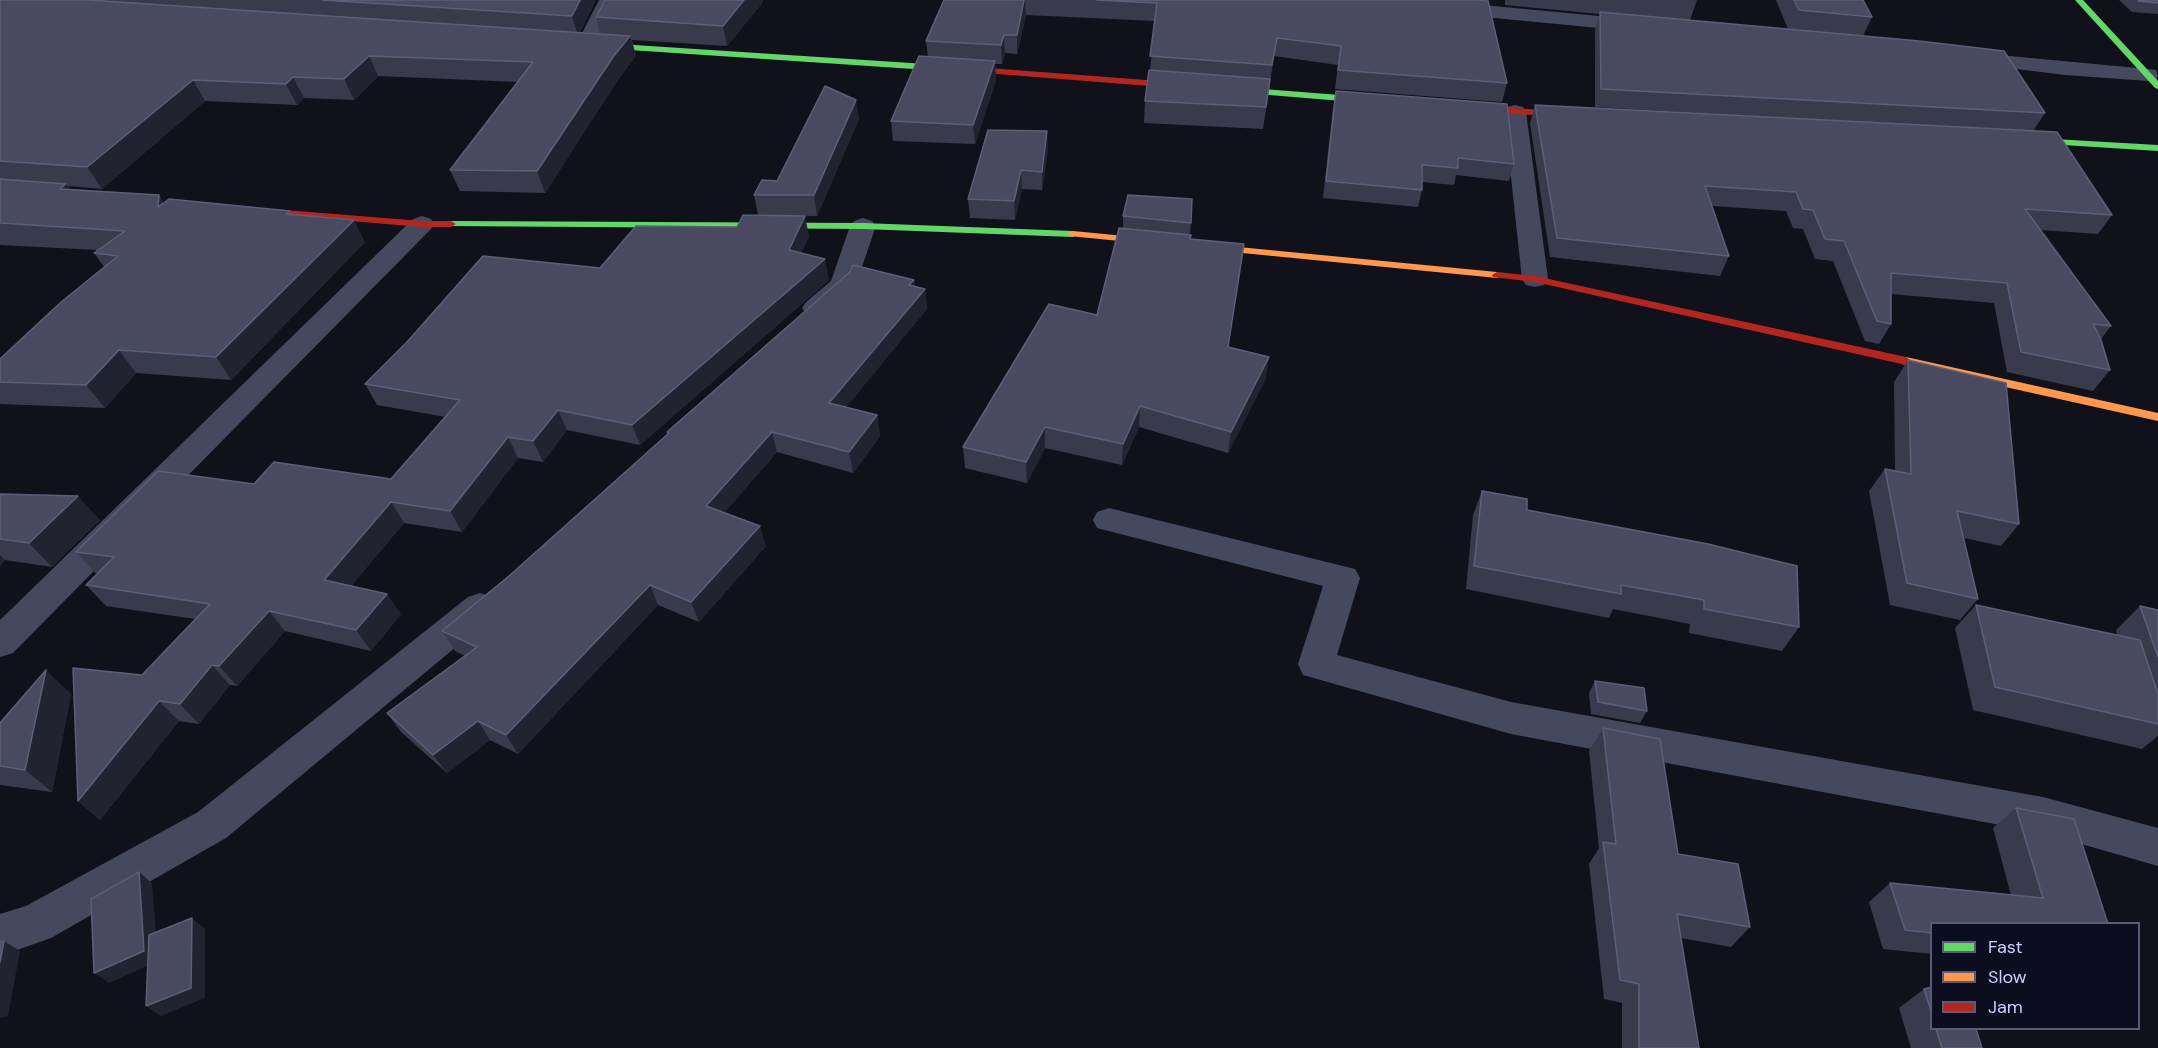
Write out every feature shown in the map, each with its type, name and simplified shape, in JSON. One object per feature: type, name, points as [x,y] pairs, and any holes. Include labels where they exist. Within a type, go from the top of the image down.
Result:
[{"type":"main road","points":[[2079,0],[2153,81]]},
{"type":"main road","points":[[580,45],[1045,75],[1398,102]]},
{"type":"main road","points":[[1444,106],[1587,116]]},
{"type":"main road","points":[[2003,139],[2158,148]]},
{"type":"main road","points":[[235,209],[422,224],[863,226],[1066,233],[1535,279],[2158,417]]},
{"type":"street","points":[[580,45],[609,0]]},
{"type":"street","points":[[1368,0],[1664,28]]},
{"type":"street","points":[[1943,55],[2153,81]]},
{"type":"street","points":[[1515,112],[1535,279]]},
{"type":"street","points":[[0,643],[422,224]]},
{"type":"street","points":[[792,329],[843,284],[863,226]]},
{"type":"street","points":[[1108,520],[1343,578],[1316,664],[1511,718],[2043,815],[2158,847]]},
{"type":"street","points":[[0,935],[36,923],[212,825],[506,585]]},
{"type":"building","points":[[0,0],[88,0],[630,36],[613,57],[537,171],[450,170],[533,62],[369,56],[344,79],[293,77],[286,84],[193,80],[87,167],[0,161]]},
{"type":"building","points":[[322,0],[580,0],[572,16]]},
{"type":"building","points":[[605,0],[744,0],[723,26],[596,17]]},
{"type":"building","points":[[944,0],[1024,0],[1017,35],[1004,35],[1001,45],[926,41]]},
{"type":"building","points":[[1096,0],[1488,1],[1507,83],[1338,70],[1341,46],[1277,38],[1272,65],[1150,56],[1157,3]]},
{"type":"building","points":[[1794,0],[1863,0],[1872,17],[1799,10]]},
{"type":"building","points":[[2158,0],[2158,3],[2139,1]]},
{"type":"building","points":[[1600,12],[2004,51],[2045,113],[1601,89]]},
{"type":"building","points":[[919,56],[995,61],[973,125],[891,121]]},
{"type":"building","points":[[1149,70],[1270,79],[1266,107],[1145,101]]},
{"type":"building","points":[[825,86],[856,100],[814,195],[754,195],[762,180],[777,181]]},
{"type":"building","points":[[1336,91],[1507,104],[1514,164],[1458,158],[1458,168],[1422,165],[1422,190],[1326,181]]},
{"type":"building","points":[[1535,105],[2057,132],[2112,215],[2025,209],[2111,326],[2093,324],[2101,340],[2110,370],[2021,352],[2007,283],[1891,273],[1891,324],[1877,321],[1844,241],[1825,239],[1813,210],[1803,209],[1796,192],[1705,186],[1729,256],[1557,238]]},
{"type":"building","points":[[988,130],[1047,131],[1042,172],[1021,170],[1014,201],[968,199]]},
{"type":"building","points":[[0,179],[66,184],[60,189],[159,195],[158,207],[169,199],[354,220],[216,357],[119,350],[86,385],[0,382],[0,359],[60,303],[118,256],[94,253],[125,231],[0,223]]},
{"type":"building","points":[[1128,195],[1192,199],[1191,223],[1123,216]]},
{"type":"building","points":[[743,215],[805,216],[789,250],[825,259],[632,425],[558,410],[533,441],[508,437],[450,511],[391,502],[324,580],[387,594],[356,630],[269,611],[219,666],[212,665],[180,704],[159,701],[78,801],[73,668],[142,675],[210,604],[86,585],[114,557],[76,552],[158,471],[254,484],[274,462],[391,479],[460,400],[365,384],[407,342],[483,256],[600,268],[636,226],[737,227]]},
{"type":"building","points":[[1119,228],[1191,235],[1190,239],[1244,244],[1228,347],[1269,357],[1231,432],[1140,406],[1123,444],[1045,427],[1026,462],[963,447],[1049,304],[1097,315]]},
{"type":"building","points":[[853,265],[914,280],[909,285],[925,289],[829,403],[877,415],[849,452],[772,432],[706,506],[760,526],[691,602],[650,585],[506,735],[478,721],[433,755],[387,713],[477,647],[442,631],[509,576],[669,433],[667,432],[850,272]]},
{"type":"building","points":[[1908,360],[2006,383],[2019,524],[1957,511],[1978,599],[1907,583],[1885,469],[1911,474]]},
{"type":"building","points":[[1482,491],[1527,499],[1527,510],[1708,544],[1797,566],[1799,627],[1704,609],[1704,600],[1621,585],[1621,594],[1474,566]]},
{"type":"building","points":[[0,494],[78,496],[29,543],[0,539]]},
{"type":"building","points":[[1976,605],[2140,640],[2158,694],[2158,724],[1995,687]]},
{"type":"building","points":[[2140,606],[2158,610],[2158,657]]},
{"type":"building","points":[[46,670],[25,770],[0,766],[0,723]]},
{"type":"building","points":[[1595,681],[1644,688],[1647,711],[1598,702]]},
{"type":"building","points":[[1603,728],[1660,739],[1678,854],[1738,864],[1750,927],[1677,914],[1699,1048],[1639,1048],[1639,984],[1620,980],[1603,842],[1616,844]]},
{"type":"building","points":[[2016,808],[2074,819],[2107,922],[1930,922],[1930,933],[1905,930],[1890,883],[2043,898]]},
{"type":"building","points":[[139,872],[144,951],[94,973],[91,899]]},
{"type":"building","points":[[192,918],[191,988],[146,1006],[149,935]]},
{"type":"building","points":[[4,941],[0,962],[0,942]]},
{"type":"building","points":[[1930,988],[1930,1008],[1924,989]]},
{"type":"building","points":[[1936,1030],[1976,1030],[1982,1048],[1942,1048]]},
{"type":"traffic: fast","points":[[2079,0],[2158,86]]},
{"type":"traffic: fast","points":[[588,45],[988,71]]},
{"type":"traffic: fast","points":[[1212,88],[1378,101]]},
{"type":"traffic: fast","points":[[2019,140],[2158,148]]},
{"type":"traffic: fast","points":[[451,224],[863,226],[1073,234]]},
{"type":"traffic: slow","points":[[1073,234],[1497,275]]},
{"type":"traffic: slow","points":[[1906,361],[2158,417]]},
{"type":"traffic: jam","points":[[988,71],[1212,88]]},
{"type":"traffic: jam","points":[[1462,108],[1578,115]]},
{"type":"traffic: jam","points":[[247,210],[422,224],[451,224]]},
{"type":"traffic: jam","points":[[1497,275],[1535,279],[1906,361]]}]
